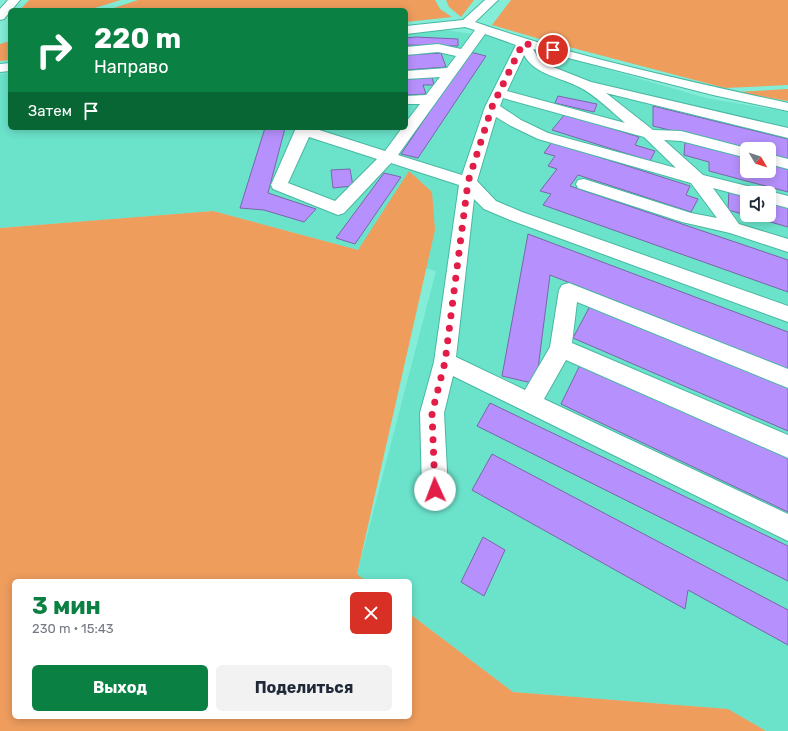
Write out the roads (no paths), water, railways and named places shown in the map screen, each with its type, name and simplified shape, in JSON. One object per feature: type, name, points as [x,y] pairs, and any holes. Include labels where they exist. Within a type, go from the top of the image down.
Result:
[{"type":"street","points":[[0,16],[14,0]]},
{"type":"street","points":[[466,23],[477,15],[492,0]]},
{"type":"street","points":[[408,30],[466,23],[523,43],[713,92],[788,107]]},
{"type":"street","points":[[304,130],[279,185],[338,209],[388,157],[483,28]]},
{"type":"street","points":[[523,43],[532,58],[548,70],[585,84],[788,133]]},
{"type":"street","points":[[435,490],[432,413],[445,362],[468,182],[496,100],[523,43]]},
{"type":"street","points":[[408,51],[438,48],[465,54]]},
{"type":"street","points":[[408,75],[450,72]]},
{"type":"street","points":[[585,84],[650,134],[697,179],[733,228]]},
{"type":"street","points":[[408,100],[431,99]]},
{"type":"street","points":[[496,100],[650,134],[681,136],[740,151]]},
{"type":"street","points":[[496,100],[516,123],[543,136],[740,190]]},
{"type":"street","points":[[307,130],[468,182],[490,205],[516,216],[788,314]]},
{"type":"street","points":[[776,161],[788,164]]},
{"type":"street","points":[[584,184],[688,218],[733,228],[788,246]]},
{"type":"street","points":[[776,199],[788,202]]},
{"type":"street","points":[[529,404],[561,348],[569,290],[788,379]]},
{"type":"street","points":[[561,348],[788,448]]},
{"type":"street","points":[[445,362],[529,404],[788,528]]}]
